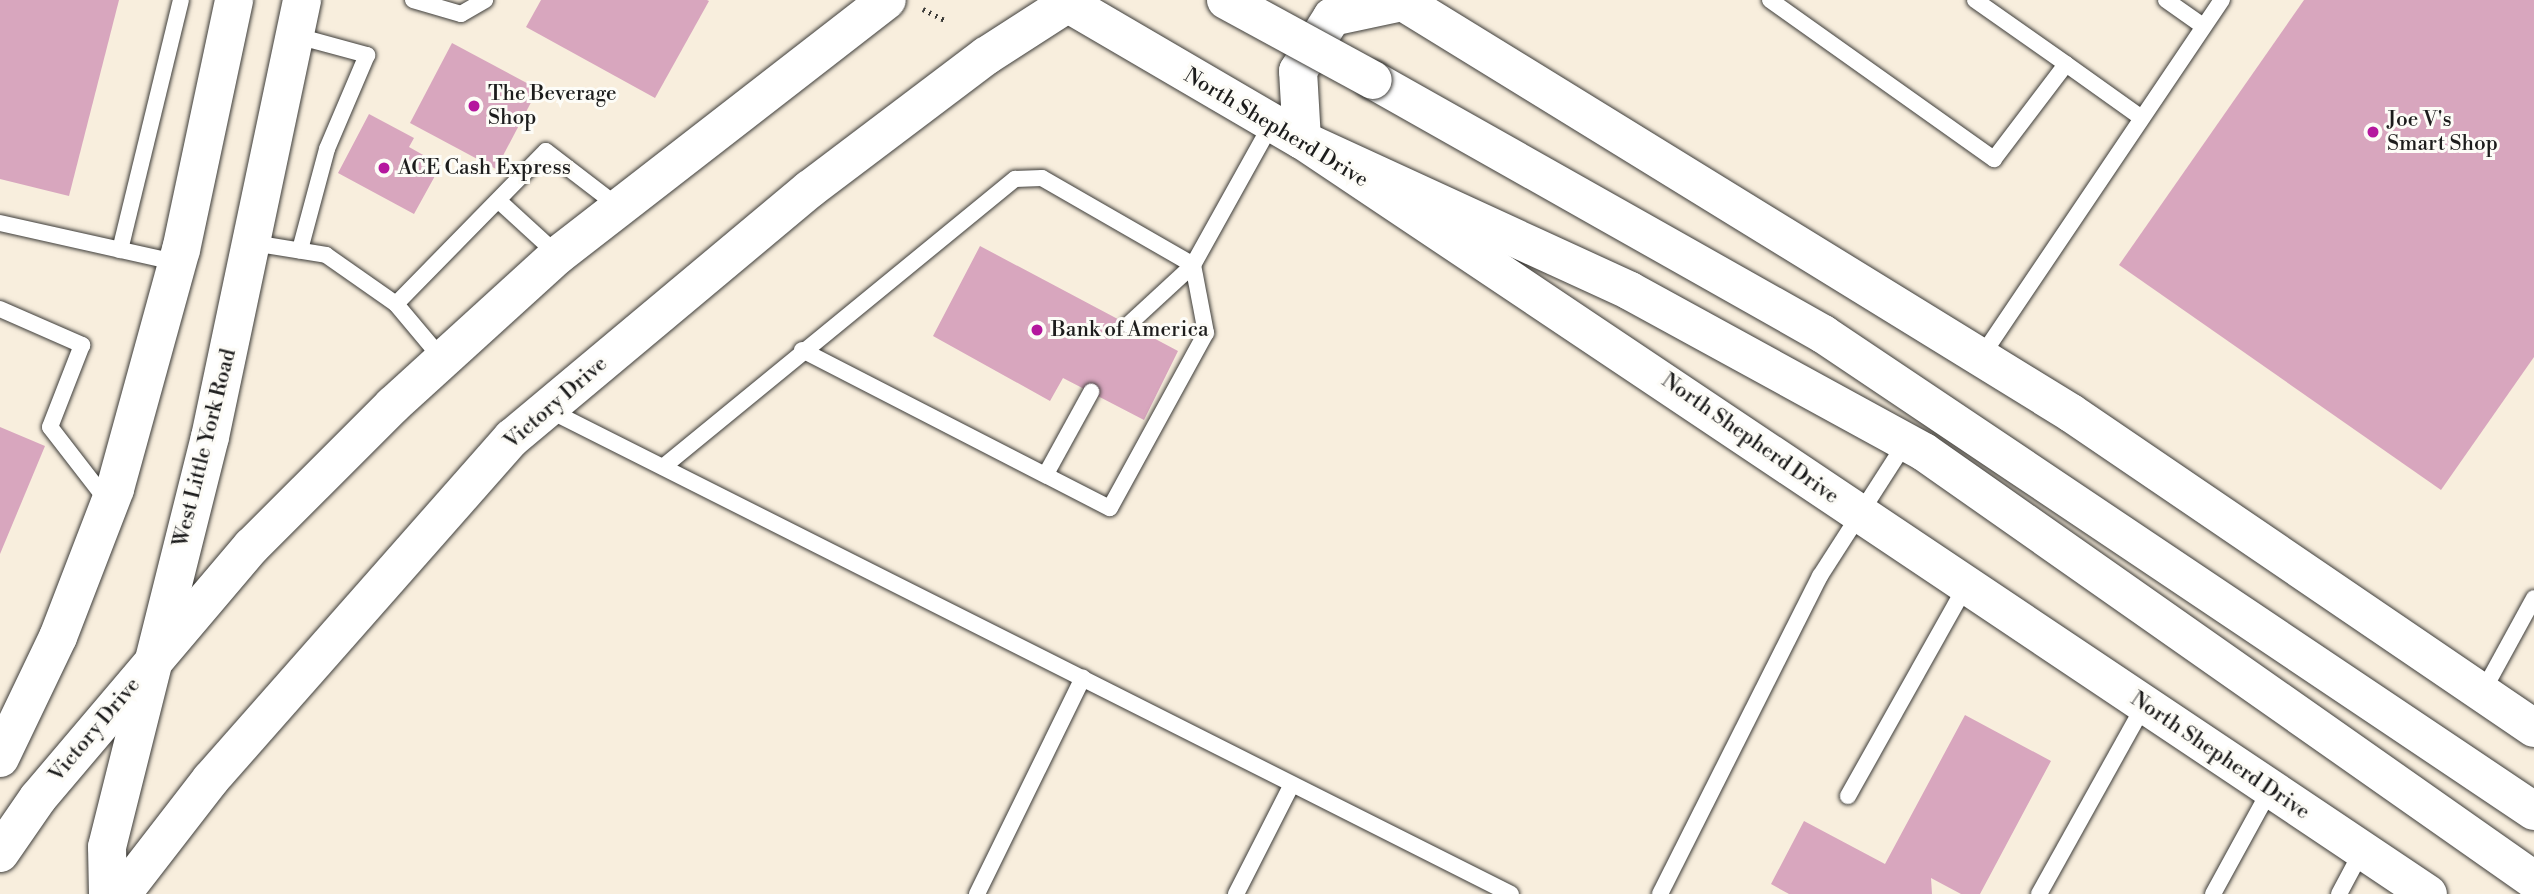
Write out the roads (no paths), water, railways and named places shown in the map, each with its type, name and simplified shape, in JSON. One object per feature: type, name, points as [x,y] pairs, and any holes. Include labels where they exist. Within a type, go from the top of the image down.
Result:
[{"type":"main road","points":[[0,758],[8,719],[109,504],[178,263],[234,0]]},
{"type":"main road","points":[[1226,0],[1824,334],[2534,811]]},
{"type":"main road","name":"North Shepherd Drive","points":[[1068,1],[1287,131],[2428,894]]},
{"type":"main road","name":"Victory Drive","points":[[122,894],[211,779],[358,609],[547,409],[799,198],[986,56],[1068,1]]},
{"type":"main road","points":[[2534,728],[1980,356],[1401,1],[1332,17],[1298,71],[1287,131],[1630,290],[1906,442],[2534,880]]},
{"type":"main road","name":"Victory Drive","points":[[0,853],[38,798],[251,546],[443,360],[558,255],[619,207],[904,4]]},
{"type":"main road","name":"West Little York Road","points":[[108,894],[107,847],[135,755],[151,664],[253,243],[299,18]]},
{"type":"lane","points":[[120,250],[181,0]]},
{"type":"lane","points":[[413,0],[461,14],[485,0]]},
{"type":"lane","points":[[1770,0],[1994,159],[2066,64]]},
{"type":"lane","points":[[1975,0],[2139,116]]},
{"type":"lane","points":[[2166,0],[2203,26]]},
{"type":"lane","points":[[1980,356],[2139,116],[2222,0]]},
{"type":"lane","points":[[299,18],[367,55],[327,149],[300,250]]},
{"type":"lane","points":[[1128,325],[1193,265],[1287,131]]},
{"type":"lane","points":[[396,304],[546,151],[619,207]]},
{"type":"lane","points":[[663,467],[802,350],[1015,179],[1042,178],[1193,265],[1206,333],[1110,508],[802,350]]},
{"type":"lane","points":[[499,201],[558,255]]},
{"type":"lane","points":[[0,223],[178,263]]},
{"type":"lane","points":[[253,243],[327,255],[396,304],[443,360]]},
{"type":"lane","points":[[0,309],[82,345],[50,427],[109,504]]},
{"type":"lane","points":[[1046,474],[1091,392]]},
{"type":"lane","points":[[547,409],[1511,894]]},
{"type":"lane","points":[[1660,894],[1856,512],[1906,442]]},
{"type":"lane","points":[[1848,796],[1966,586]]},
{"type":"lane","points":[[2482,693],[2534,598]]},
{"type":"lane","points":[[977,894],[1083,678]]},
{"type":"lane","points":[[2039,894],[2144,705]]},
{"type":"lane","points":[[1236,894],[1292,784]]},
{"type":"lane","points":[[2213,894],[2270,790]]},
{"type":"lane","points":[[2339,894],[2362,851]]},
{"type":"place","name":"The Beverage Shop","points":[[474,106]]},
{"type":"place","name":"Joe V's Smart Shop","points":[[2373,132]]},
{"type":"place","name":"ACE Cash Express","points":[[384,168]]},
{"type":"place","name":"Bank of America","points":[[1037,330]]}]
